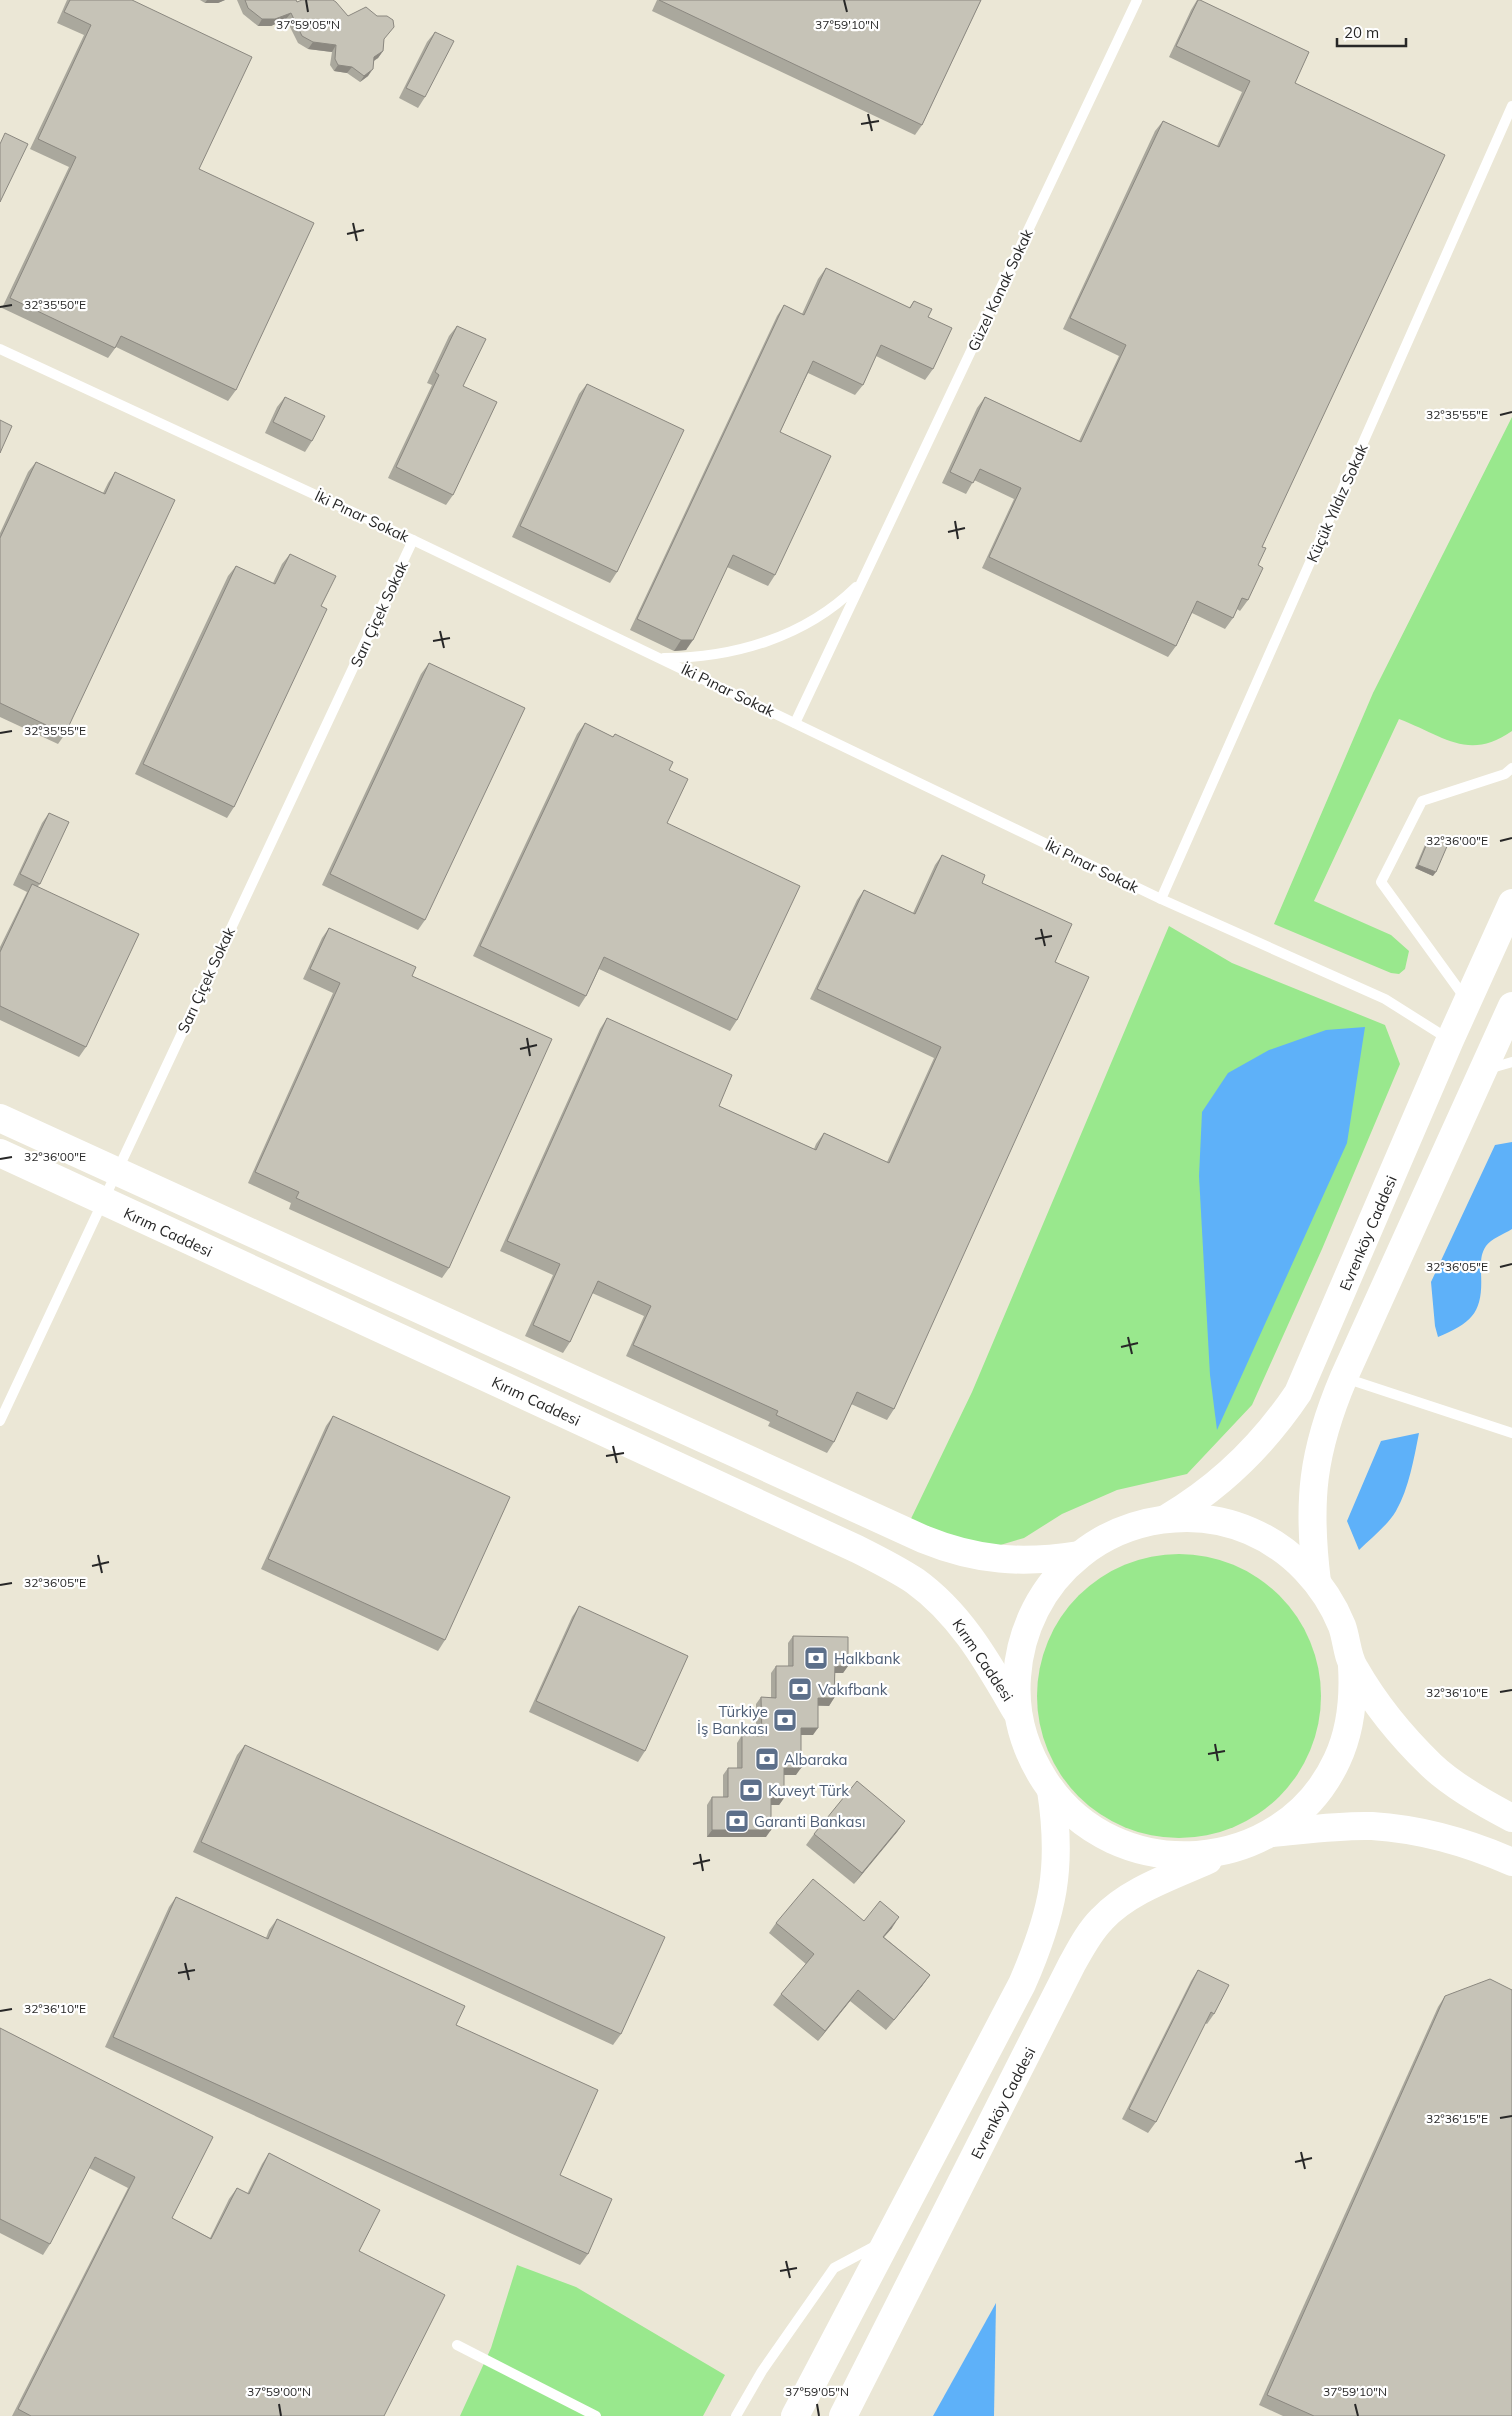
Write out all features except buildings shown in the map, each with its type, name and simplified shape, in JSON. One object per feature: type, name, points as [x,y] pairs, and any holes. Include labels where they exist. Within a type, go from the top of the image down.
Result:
[{"type":"main road","name":"Evrenköy Caddesi","points":[[1165,1519],[1197,1500],[1234,1470],[1268,1435],[1298,1393],[1450,1040],[1512,903]]},
{"type":"main road","points":[[1317,1582],[1312,1527],[1314,1476],[1318,1450],[1325,1426],[1344,1377],[1512,1006]]},
{"type":"main road","points":[[0,1118],[946,1548],[967,1554],[1013,1560],[1080,1555]]},
{"type":"main road","name":"Kırım Caddesi","points":[[0,1153],[102,1202],[891,1566],[916,1582],[952,1614],[985,1658],[1018,1715]]},
{"type":"main road","points":[[1165,1519],[1208,1519],[1249,1530],[1286,1552],[1317,1582],[1336,1613],[1344,1630],[1352,1666],[1354,1690],[1352,1715],[1337,1762],[1309,1802],[1291,1819],[1271,1833],[1249,1844],[1226,1852],[1202,1856],[1153,1854],[1129,1847],[1086,1825],[1051,1790],[1036,1767],[1025,1742],[1018,1715],[1017,1664],[1023,1638],[1032,1615],[1045,1592],[1061,1572],[1080,1555],[1120,1531],[1165,1519]]},
{"type":"main road","points":[[1352,1666],[1392,1723],[1433,1767],[1470,1793],[1512,1818]]},
{"type":"main road","points":[[795,2416],[1022,1984],[1045,1928],[1055,1882],[1057,1860],[1057,1832],[1051,1790]]},
{"type":"main road","points":[[1271,1833],[1348,1826],[1395,1829],[1476,1848],[1512,1862]]},
{"type":"main road","name":"Evrenköy Caddesi","points":[[843,2416],[1072,1964],[1092,1930],[1108,1913],[1132,1896],[1226,1852]]},
{"type":"lane","name":"Güzel Konak Sokak","points":[[795,723],[1137,0]]},
{"type":"lane","name":"Küçük Yıldız Sokak","points":[[1161,899],[1512,106]]},
{"type":"lane","name":"İki Pınar Sokak","points":[[0,349],[414,540],[1161,899],[1385,999],[1450,1040]]},
{"type":"lane","name":"Sarı Çiçek Sokak","points":[[0,1421],[414,540]]},
{"type":"lane","name":"Güzel Konak Sokak","points":[[661,658],[694,658],[720,654],[771,640],[794,630],[828,610],[862,581]]},
{"type":"lane","points":[[1468,1001],[1381,882],[1422,801],[1504,774],[1512,768]]},
{"type":"lane","points":[[1483,1071],[1512,1062]]},
{"type":"lane","points":[[1344,1377],[1512,1433]]},
{"type":"lane","points":[[736,2416],[762,2371],[834,2268],[890,2237]]},
{"type":"lane","points":[[457,2345],[596,2416]]},
{"type":"green space","points":[[1512,417],[1512,731],[1496,740],[1468,745],[1455,743],[1399,719],[1314,901],[1391,935],[1409,951],[1405,969],[1399,974],[1391,973],[1274,924],[1373,693]]},
{"type":"green space","points":[[1169,926],[1232,963],[1385,1025],[1400,1064],[1322,1249],[1252,1405],[1187,1474],[1117,1490],[1062,1514],[1024,1538],[997,1546],[907,1527],[972,1392]]},
{"type":"green space","points":[[1179,1554],[1220,1560],[1246,1571],[1269,1586],[1289,1606],[1304,1629],[1315,1655],[1321,1696],[1315,1737],[1304,1763],[1289,1786],[1269,1806],[1246,1821],[1220,1832],[1179,1838],[1138,1832],[1112,1821],[1089,1806],[1069,1786],[1054,1763],[1043,1737],[1037,1696],[1043,1655],[1054,1629],[1069,1606],[1089,1586],[1112,1571],[1138,1560]]},
{"type":"green space","points":[[517,2265],[576,2287],[725,2375],[703,2416],[460,2416],[491,2348]]},
{"type":"water","points":[[1365,1027],[1347,1143],[1217,1430],[1210,1375],[1199,1176],[1202,1112],[1228,1073],[1269,1050],[1326,1030]]},
{"type":"water","points":[[1512,1142],[1512,1229],[1491,1241],[1484,1249],[1481,1259],[1480,1297],[1474,1314],[1460,1326],[1438,1337],[1435,1326],[1431,1282],[1495,1145]]},
{"type":"water","points":[[1419,1433],[1408,1483],[1401,1502],[1384,1527],[1359,1550],[1347,1521],[1381,1441]]},
{"type":"water","points":[[996,2303],[994,2416],[933,2416]]},
{"type":"place","name":"Halkbank","points":[[816,1658]]},
{"type":"place","name":"Vakıfbank","points":[[800,1689]]},
{"type":"place","name":"Türkiye İş Bankası","points":[[785,1720]]},
{"type":"place","name":"Albaraka","points":[[767,1759]]},
{"type":"place","name":"Kuveyt Türk","points":[[751,1790]]},
{"type":"place","name":"Garanti Bankası","points":[[737,1821]]}]
